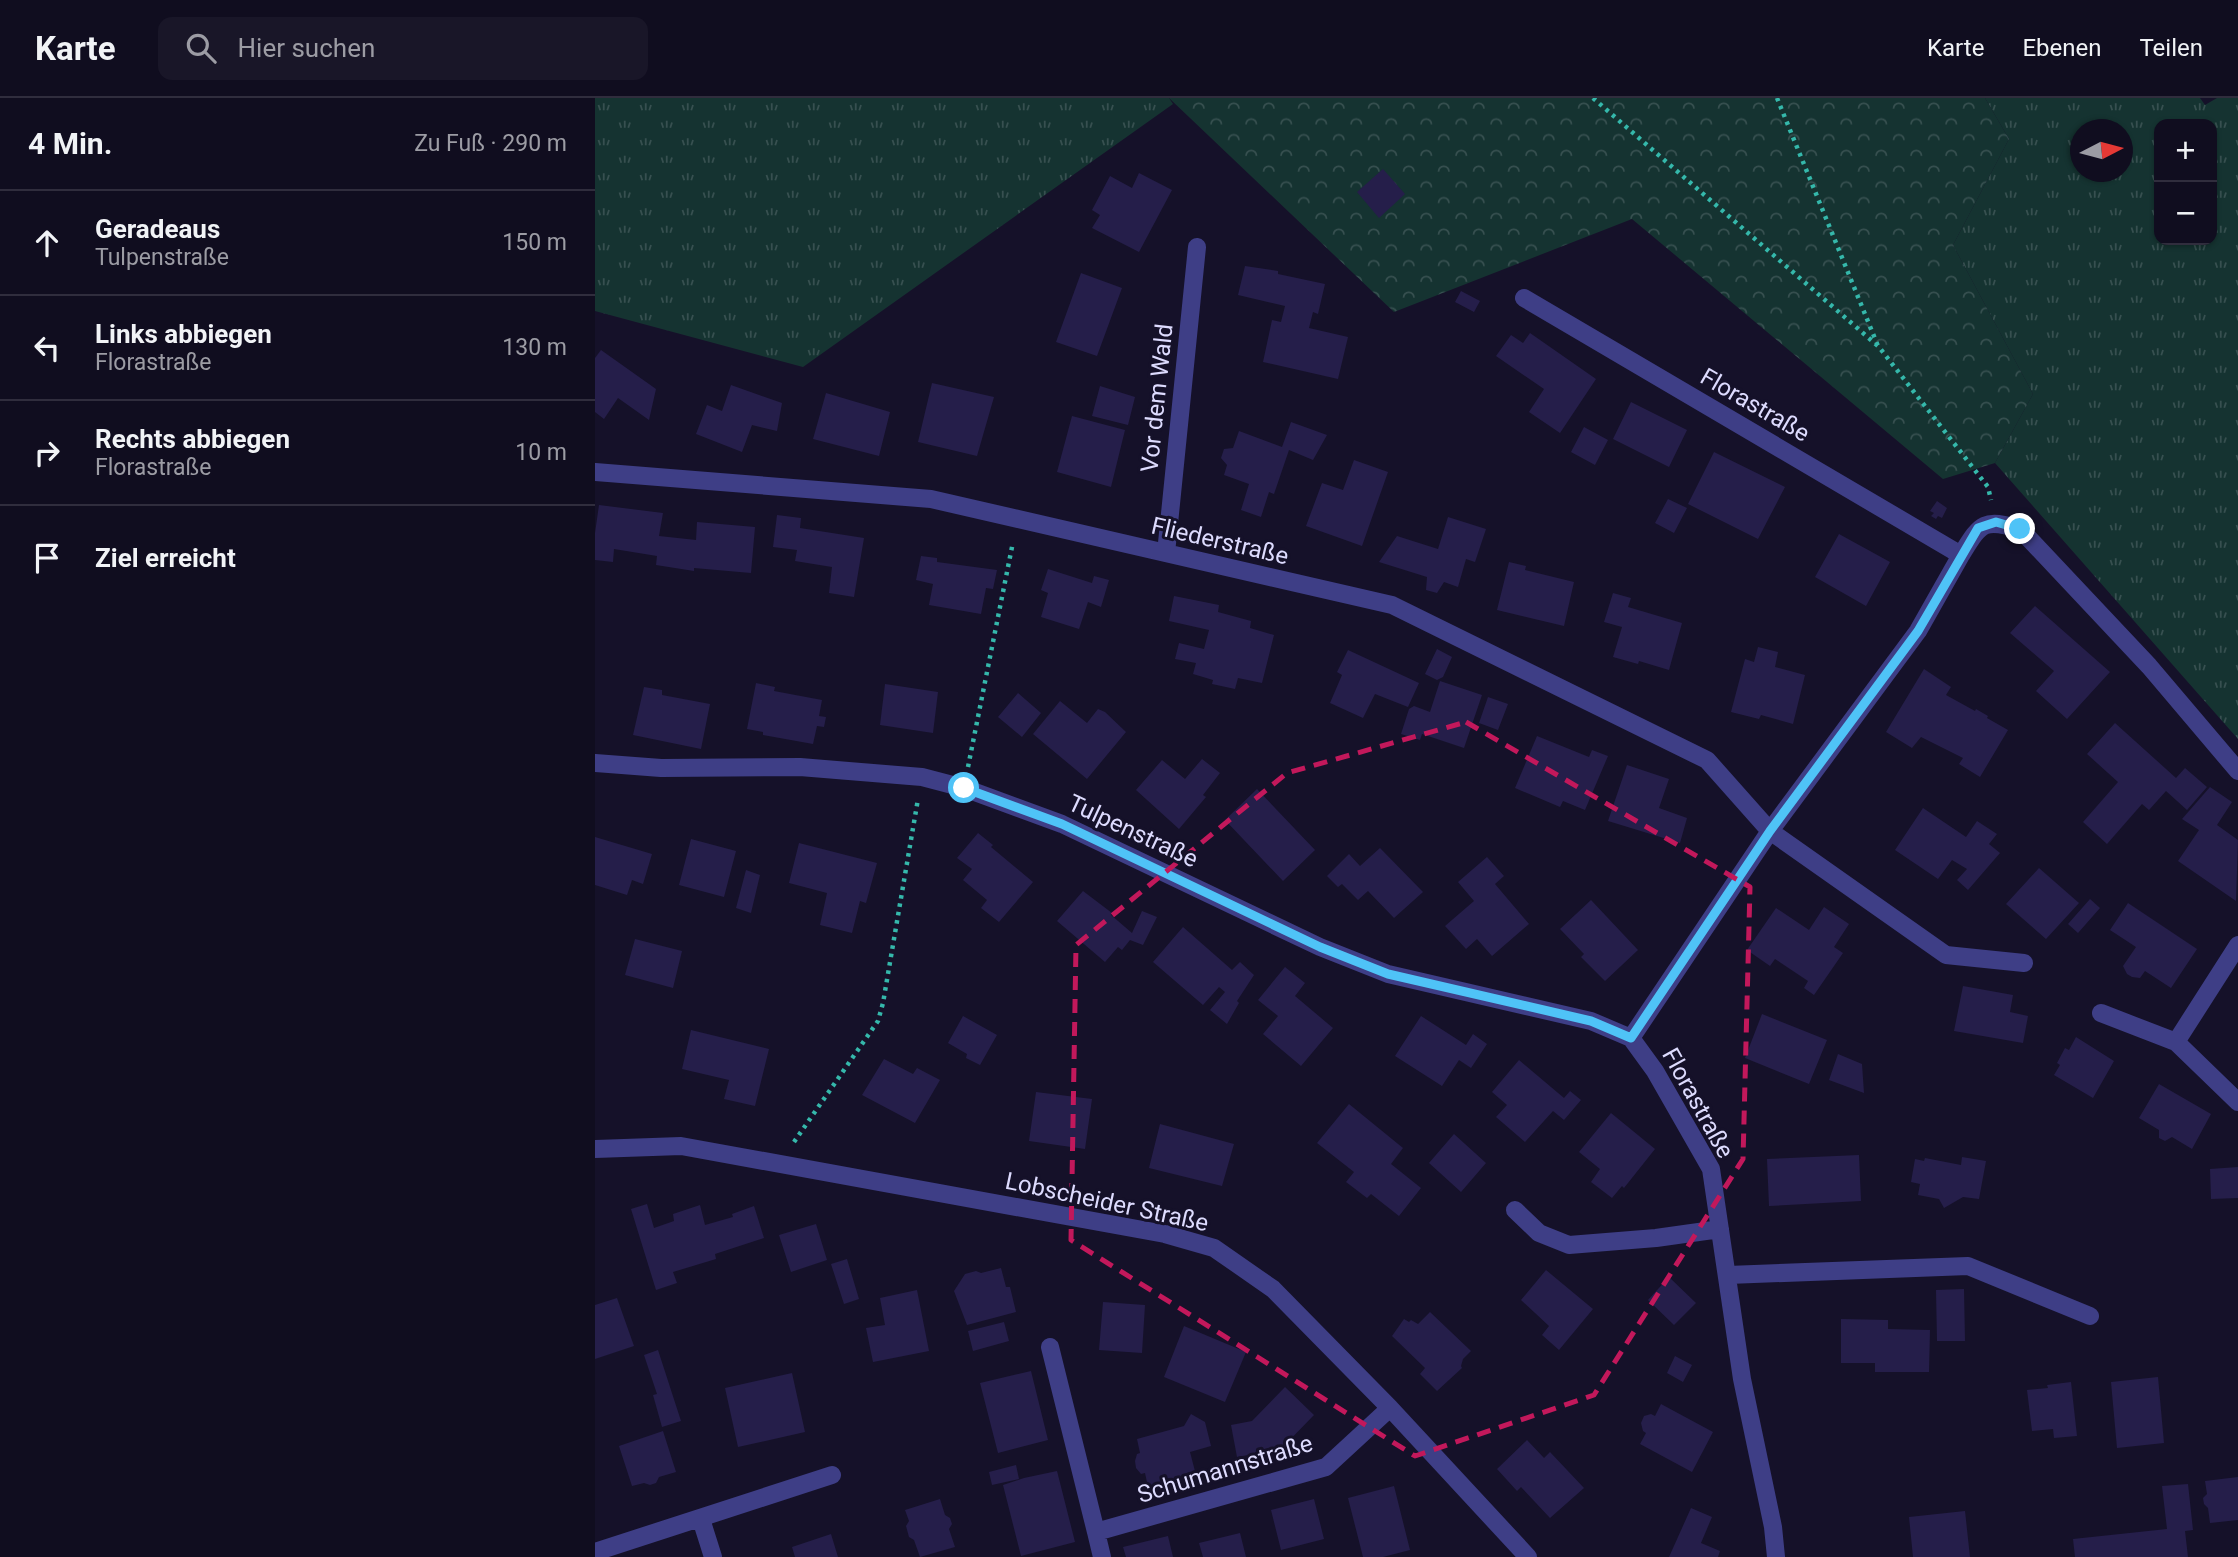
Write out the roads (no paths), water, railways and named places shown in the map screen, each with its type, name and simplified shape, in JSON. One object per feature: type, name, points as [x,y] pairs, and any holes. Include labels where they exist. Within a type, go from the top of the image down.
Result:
[{"type":"street","name":"Vor dem Wald","points":[[1166,553],[1197,247]]},
{"type":"street","name":"Florastraße","points":[[1524,298],[1961,555]]},
{"type":"street","name":"Fliederstraße","points":[[595,472],[931,499],[1392,605],[1707,760],[1770,831]]},
{"type":"street","name":"Florastraße","points":[[1776,1557],[1773,1527],[1742,1379],[1711,1170],[1655,1071],[1631,1038],[1770,831],[1918,631],[1978,528],[1996,522],[2020,529],[2149,666],[2238,771]]},
{"type":"street","name":"Tulpenstraße","points":[[595,763],[660,768],[800,766],[922,778],[964,788],[1062,824],[1320,947],[1388,974],[1591,1021],[1631,1038]]},
{"type":"street","points":[[1770,831],[1946,955],[2024,963]]},
{"type":"street","points":[[2176,1042],[2238,946]]},
{"type":"street","points":[[2101,1013],[2176,1042],[2238,1102]]},
{"type":"street","name":"Lobscheider Straße","points":[[596,1149],[681,1146],[1165,1234],[1214,1248],[1273,1289],[1390,1408],[1528,1557]]},
{"type":"street","points":[[1515,1210],[1539,1233],[1569,1245],[1720,1229]]},
{"type":"street","points":[[1728,1275],[1969,1266],[2090,1316]]},
{"type":"street","points":[[1050,1347],[1102,1557]]},
{"type":"street","name":"Schumannstraße","points":[[1096,1532],[1326,1467],[1390,1408]]},
{"type":"street","points":[[595,1552],[831,1475]]},
{"type":"street","points":[[701,1519],[713,1557]]}]
